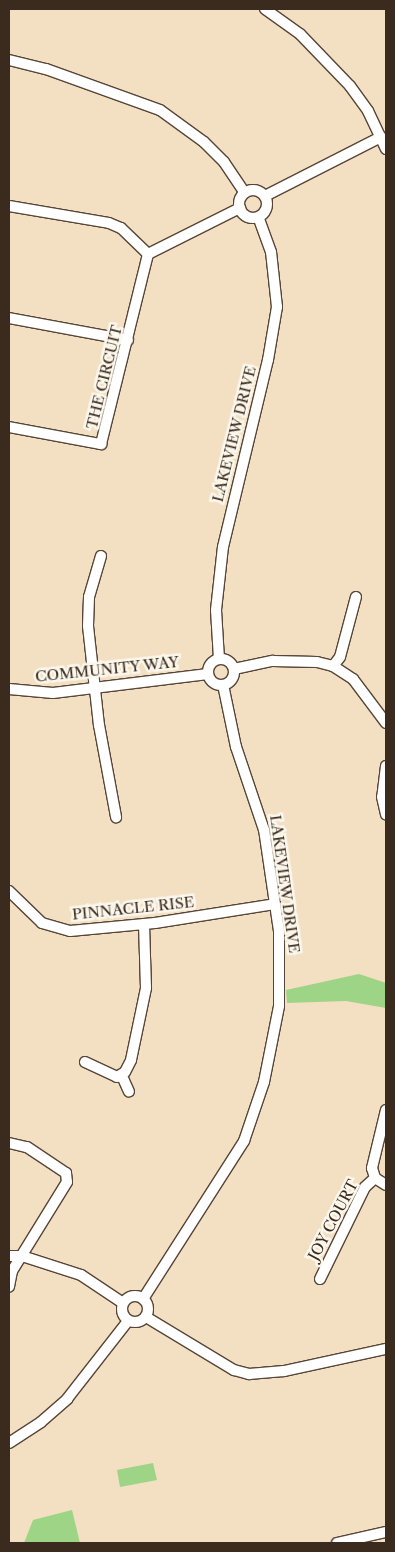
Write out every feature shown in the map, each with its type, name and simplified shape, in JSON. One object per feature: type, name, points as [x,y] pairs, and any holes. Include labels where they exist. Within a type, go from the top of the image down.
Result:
[{"type":"street","points":[[265,9],[300,34],[327,59],[368,111],[386,150]]},
{"type":"street","points":[[9,60],[46,69],[160,110],[204,142],[224,162],[245,193]]},
{"type":"street","points":[[265,196],[381,137]]},
{"type":"street","points":[[245,193],[253,190],[265,196]]},
{"type":"street","points":[[9,206],[109,223],[121,228],[148,254],[240,208],[245,193]]},
{"type":"street","points":[[240,208],[249,217],[258,218],[267,208],[265,196]]},
{"type":"street","name":"LAKEVIEW DRIVE","points":[[219,659],[216,610],[223,547],[268,360],[277,307],[271,252],[258,218]]},
{"type":"street","name":"THE CIRCUIT","points":[[9,427],[101,444],[148,254]]},
{"type":"street","points":[[9,318],[128,340]]},
{"type":"street","points":[[100,556],[89,597],[88,626],[95,688],[116,817]]},
{"type":"street","points":[[334,666],[340,657],[356,597]]},
{"type":"street","points":[[219,659],[229,661],[234,670],[232,679],[223,685],[212,682],[208,674],[210,665],[219,659]]},
{"type":"street","points":[[234,670],[273,661],[317,662],[334,666],[353,679],[386,723]]},
{"type":"street","name":"COMMUNITY WAY","points":[[9,689],[53,693],[208,674]]},
{"type":"street","name":"LAKEVIEW DRIVE","points":[[143,1299],[236,1157],[254,1115],[264,1082],[279,1006],[279,931],[259,808],[236,747],[223,685]]},
{"type":"street","points":[[386,766],[382,797],[386,815]]},
{"type":"street","name":"PINNACLE RISE","points":[[9,890],[31,915],[54,928],[88,930],[144,924],[275,904]]},
{"type":"street","points":[[122,1076],[131,1060],[143,1016],[147,962],[144,924]]},
{"type":"street","points":[[85,1062],[117,1077],[122,1076]]},
{"type":"street","points":[[122,1076],[129,1092]]},
{"type":"street","points":[[386,1110],[372,1168],[376,1178],[386,1185]]},
{"type":"street","points":[[9,1143],[27,1147],[66,1173],[67,1182],[12,1271],[9,1286]]},
{"type":"street","name":"JOY COURT","points":[[320,1278],[365,1187],[376,1178]]},
{"type":"street","points":[[9,1256],[22,1256],[81,1275],[124,1303]]},
{"type":"street","points":[[133,1296],[143,1299],[148,1307],[146,1317],[137,1322],[128,1321],[123,1314],[124,1303],[133,1296]]},
{"type":"street","points":[[146,1317],[234,1370],[249,1374],[284,1371],[386,1349]]},
{"type":"street","points":[[9,1443],[41,1422],[67,1399],[128,1321]]},
{"type":"street","points":[[337,1543],[386,1532]]},
{"type":"green space","points":[[359,974],[386,983],[386,1008],[346,1001],[287,1003],[286,990]]},
{"type":"green space","points":[[153,1463],[157,1480],[120,1487],[117,1470]]},
{"type":"green space","points":[[72,1510],[80,1543],[24,1543],[33,1520]]}]
